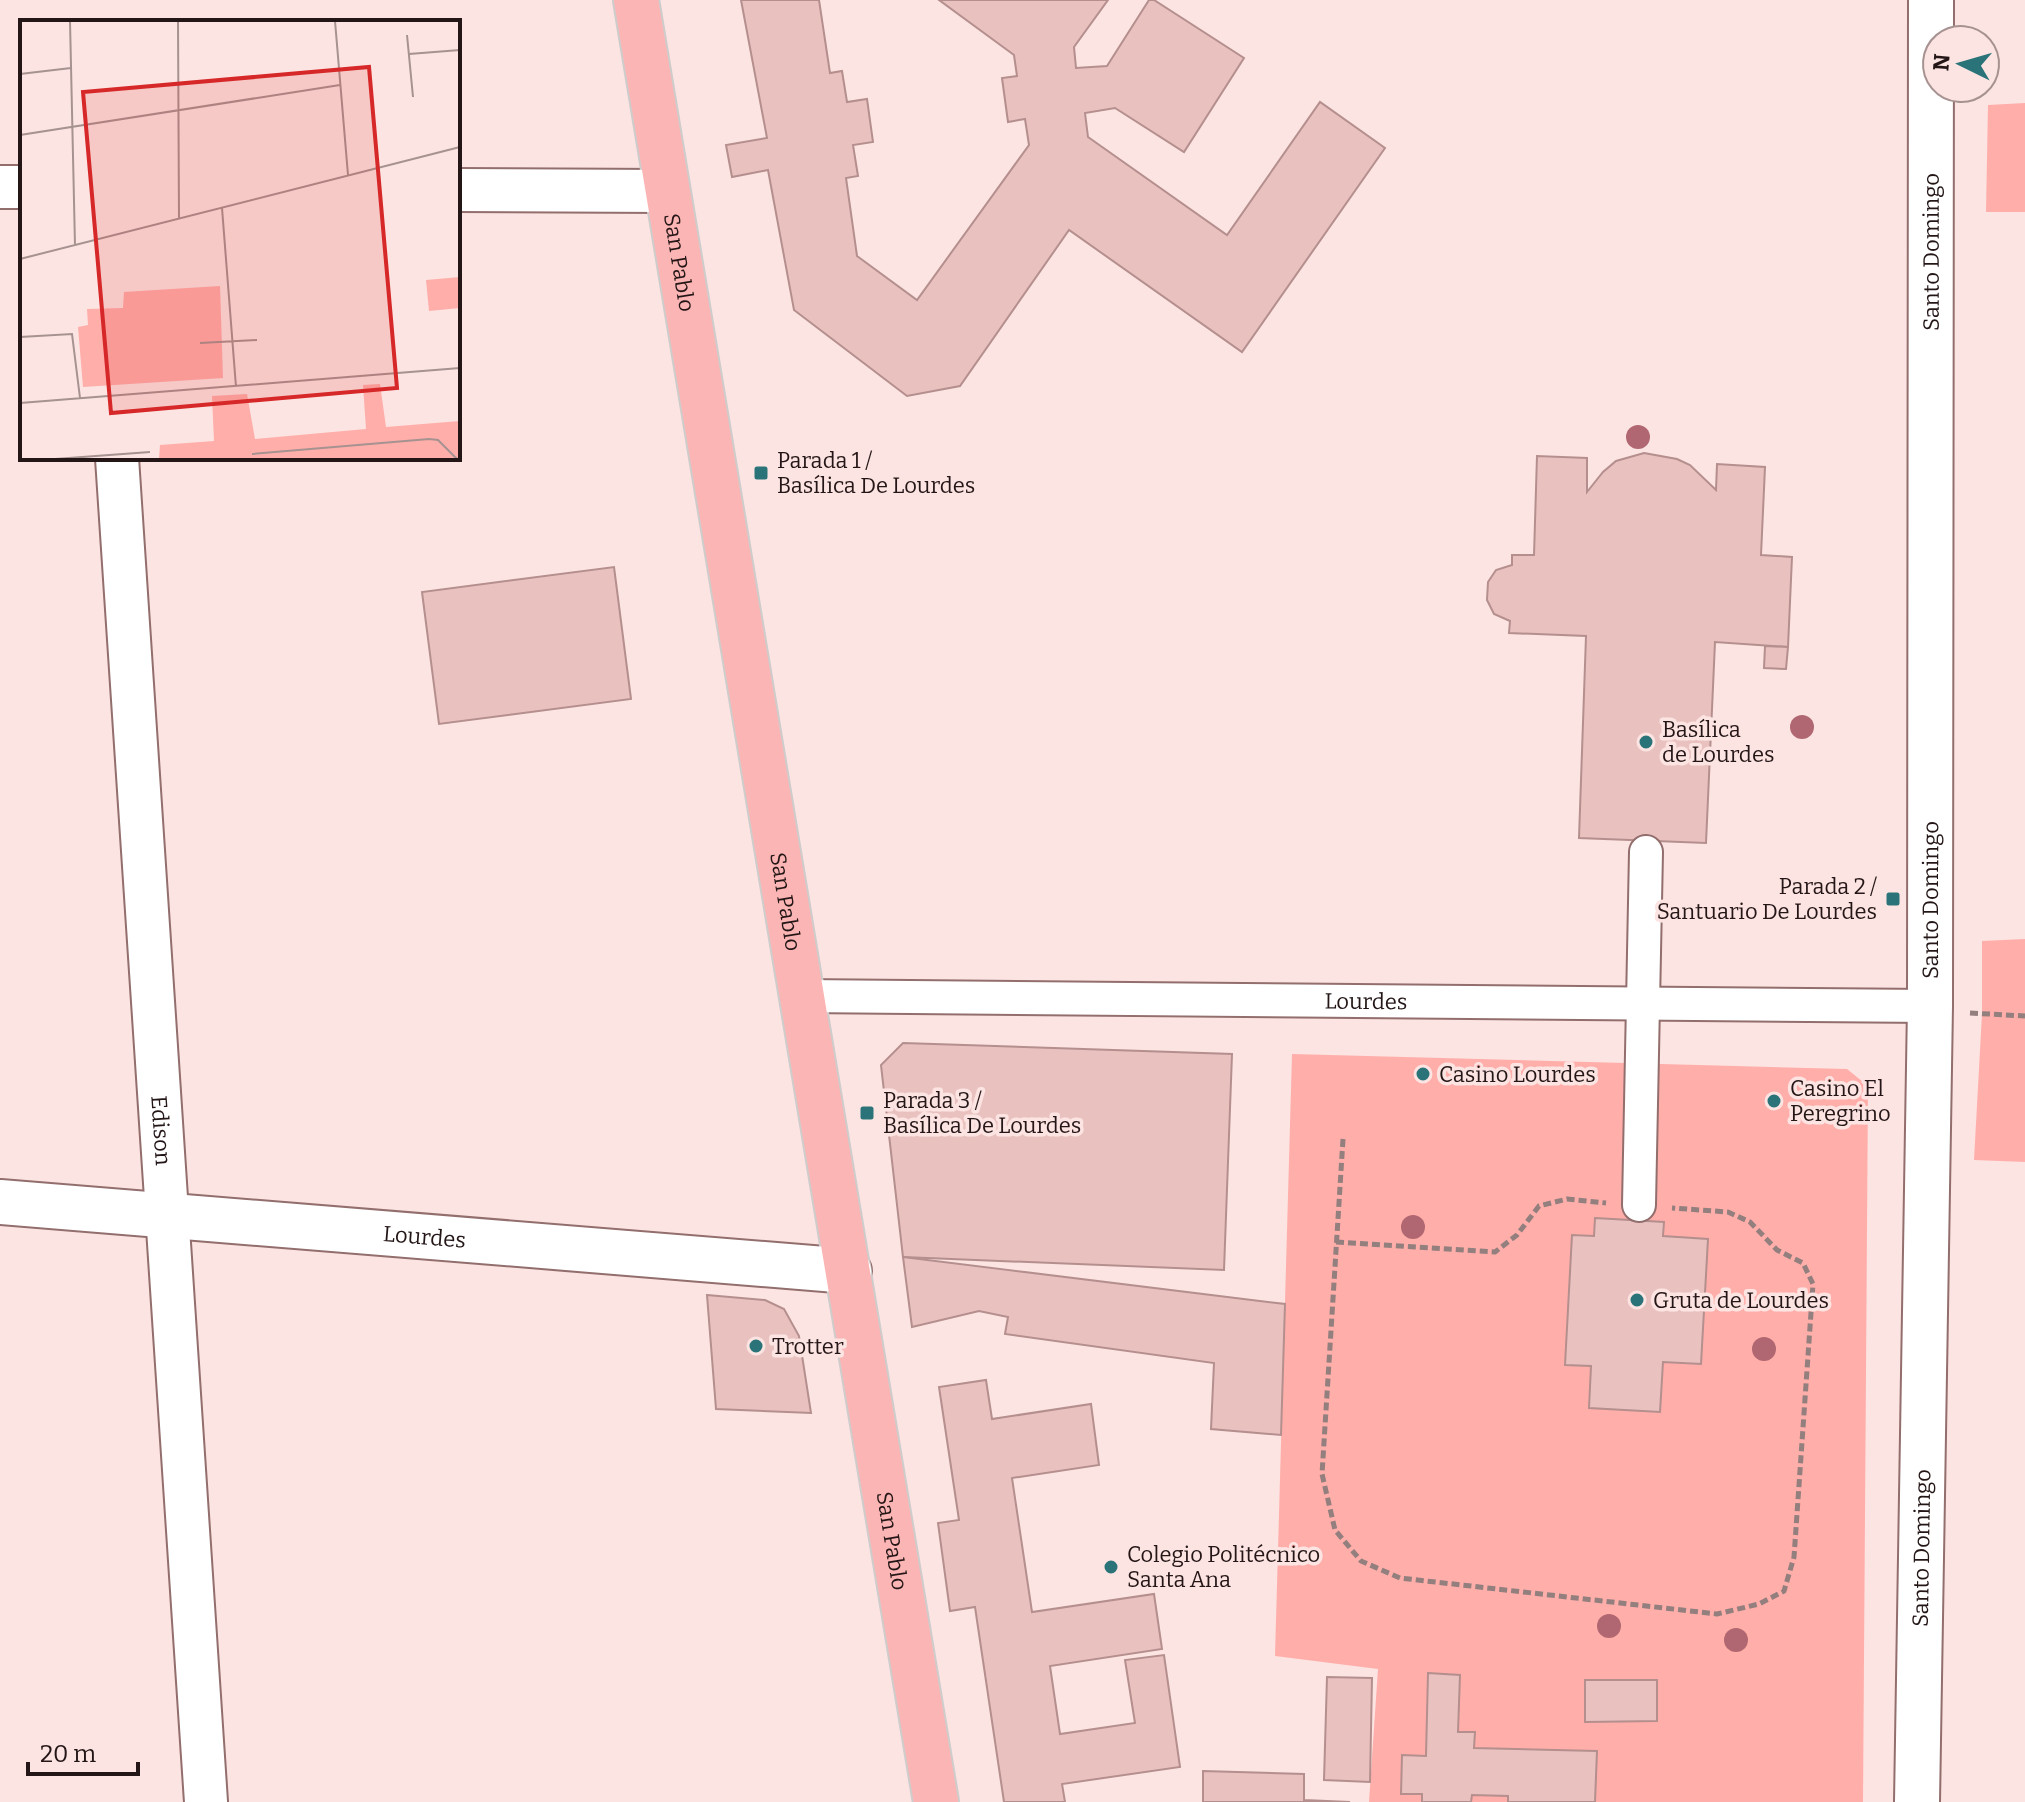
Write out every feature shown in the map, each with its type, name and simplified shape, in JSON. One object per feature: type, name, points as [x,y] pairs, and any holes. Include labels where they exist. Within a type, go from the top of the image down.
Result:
[{"type":"main road","name":"San Pablo","points":[[636,0],[936,1802]]},
{"type":"street","name":"Santo Domingo","points":[[1917,1802],[1930,1006],[1931,0]]},
{"type":"street","points":[[460,190],[666,191]]},
{"type":"street","name":"Edison","points":[[117,460],[206,1802]]},
{"type":"street","points":[[1639,1205],[1646,852]]},
{"type":"street","name":"Lourdes","points":[[802,996],[1930,1006]]},
{"type":"street","name":"Lourdes","points":[[0,1202],[849,1271]]},
{"type":"path","points":[[1930,1006],[1982,1014],[2025,1016]]},
{"type":"path","points":[[1336,1242],[1495,1252],[1517,1235],[1539,1206],[1567,1199],[1728,1212],[1750,1222],[1777,1250],[1803,1263],[1813,1284],[1794,1557],[1784,1591],[1759,1604],[1717,1614],[1400,1578],[1361,1561],[1335,1530],[1322,1474],[1336,1242],[1343,1139]]},
{"type":"shaded area","points":[[2025,103],[2025,212],[1986,212],[1988,105]]},
{"type":"shaded area","points":[[2025,939],[2025,1162],[1974,1160],[1982,1014],[1982,941]]},
{"type":"shaded area","points":[[1292,1054],[1847,1069],[1868,1086],[1863,1802],[1369,1802],[1378,1669],[1275,1656]]},
{"type":"building","points":[[741,0],[819,0],[830,73],[842,71],[847,102],[867,99],[873,142],[853,145],[858,176],[846,178],[857,256],[917,300],[1029,145],[1025,119],[1008,122],[1002,78],[1017,76],[1014,55],[939,0],[1108,0],[1074,47],[1076,68],[1107,66],[1149,0],[1154,0],[1244,58],[1184,152],[1115,108],[1085,113],[1088,137],[1227,235],[1320,102],[1385,148],[1242,352],[1069,230],[960,386],[907,396],[794,310],[768,170],[732,177],[726,145],[767,138]]},
{"type":"building","name":"Basílica de Lourdes","points":[[1644,453],[1677,459],[1690,465],[1716,490],[1717,464],[1765,467],[1761,555],[1792,557],[1788,647],[1715,642],[1706,843],[1579,838],[1586,636],[1509,633],[1510,621],[1494,614],[1487,600],[1488,582],[1496,570],[1512,565],[1512,555],[1534,555],[1537,456],[1587,458],[1587,492],[1616,461]]},
{"type":"building","points":[[614,567],[631,699],[439,724],[422,592]]},
{"type":"building","points":[[1765,646],[1788,647],[1786,669],[1764,668]]},
{"type":"building","points":[[903,1043],[1232,1054],[1224,1270],[903,1257],[881,1065]]},
{"type":"building","name":"Gruta de Lourdes","points":[[1595,1218],[1664,1222],[1663,1236],[1708,1239],[1701,1364],[1663,1362],[1660,1412],[1589,1408],[1591,1366],[1565,1365],[1572,1235],[1594,1236]]},
{"type":"building","points":[[903,1257],[1285,1304],[1281,1435],[1211,1429],[1214,1363],[1005,1334],[1008,1317],[979,1311],[912,1327]]},
{"type":"building","name":"Trotter","points":[[707,1295],[765,1300],[784,1309],[799,1336],[811,1413],[716,1409]]},
{"type":"building","points":[[986,1380],[992,1419],[1091,1404],[1099,1465],[1012,1478],[1032,1612],[1154,1594],[1162,1649],[1050,1666],[1060,1734],[1135,1723],[1125,1660],[1164,1655],[1180,1767],[1062,1784],[1065,1802],[1004,1802],[975,1607],[950,1611],[938,1523],[959,1520],[939,1387]]},
{"type":"building","points":[[1428,1673],[1460,1675],[1458,1732],[1475,1732],[1474,1748],[1597,1751],[1595,1802],[1508,1802],[1508,1796],[1472,1795],[1471,1802],[1422,1802],[1422,1794],[1401,1794],[1402,1755],[1426,1756]]},
{"type":"building","points":[[1327,1677],[1372,1678],[1370,1782],[1324,1780]]},
{"type":"building","points":[[1585,1680],[1657,1680],[1657,1721],[1585,1722]]},
{"type":"building","points":[[1203,1771],[1304,1774],[1304,1800],[1350,1802],[1203,1802]]},
{"type":"place","name":"Parada 1 / Basílica De Lourdes","points":[[761,473]]},
{"type":"place","name":"Basílica de Lourdes","points":[[1646,742]]},
{"type":"place","name":"Parada 2 / Santuario De Lourdes","points":[[1893,899]]},
{"type":"place","name":"Casino Lourdes","points":[[1423,1074]]},
{"type":"place","name":"Casino El Peregrino","points":[[1774,1101]]},
{"type":"place","name":"Parada 3 / Basílica De Lourdes","points":[[867,1113]]},
{"type":"place","name":"Gruta de Lourdes","points":[[1637,1300]]},
{"type":"place","name":"Trotter","points":[[756,1346]]},
{"type":"place","name":"Colegio Politécnico Santa Ana","points":[[1111,1567]]}]
